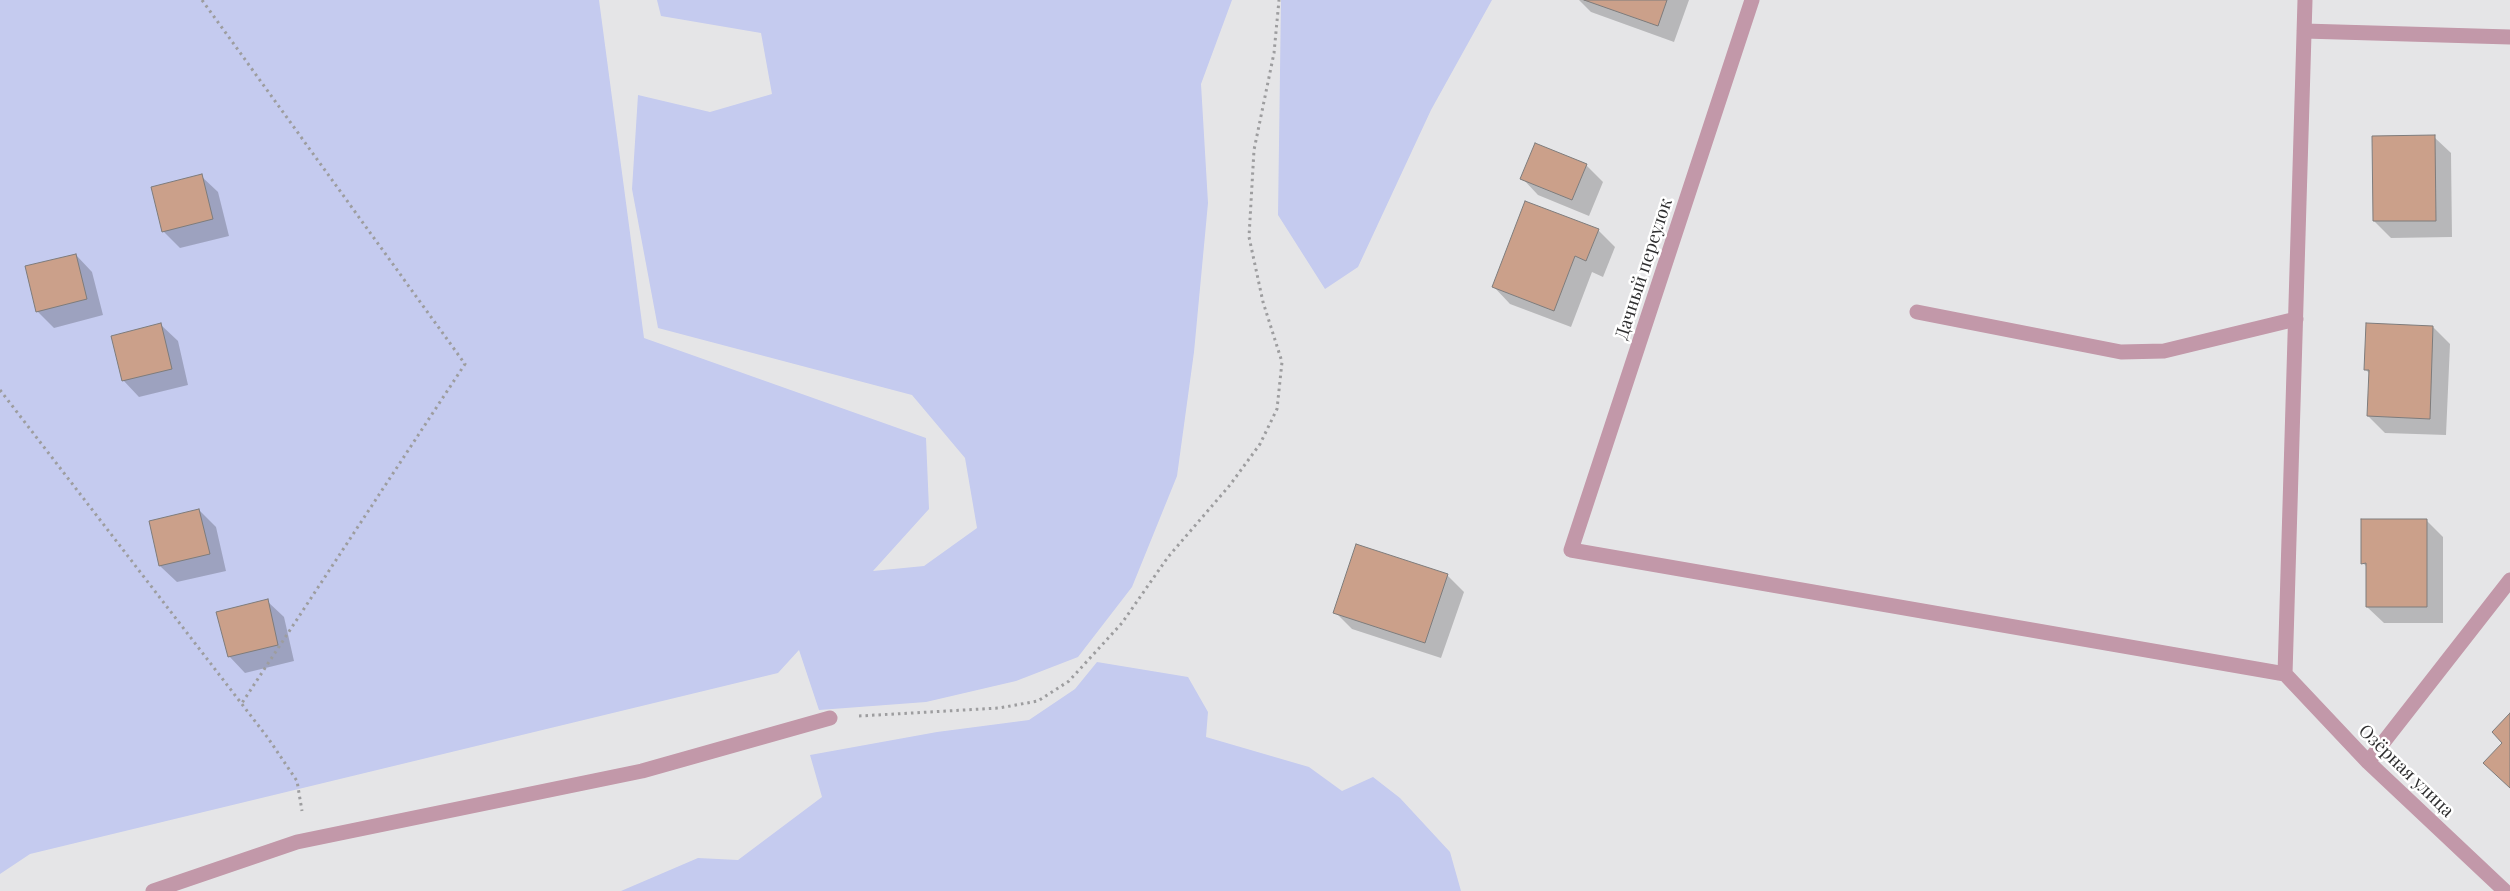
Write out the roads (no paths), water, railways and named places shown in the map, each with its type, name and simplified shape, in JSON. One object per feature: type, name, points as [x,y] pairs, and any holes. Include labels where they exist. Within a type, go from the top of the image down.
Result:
[{"type":"street","name":"Дачный переулок","points":[[1752,0],[1571,550],[2286,674]]},
{"type":"street","points":[[2286,674],[2305,0]]},
{"type":"street","points":[[2304,31],[2510,37]]},
{"type":"street","points":[[1918,312],[2121,352],[2164,351],[2296,319]]},
{"type":"street","points":[[2368,762],[2510,580]]},
{"type":"street","name":"Озёрная улица","points":[[2286,674],[2368,762],[2505,891]]},
{"type":"street","points":[[153,891],[297,842],[642,771],[830,718]]}]
